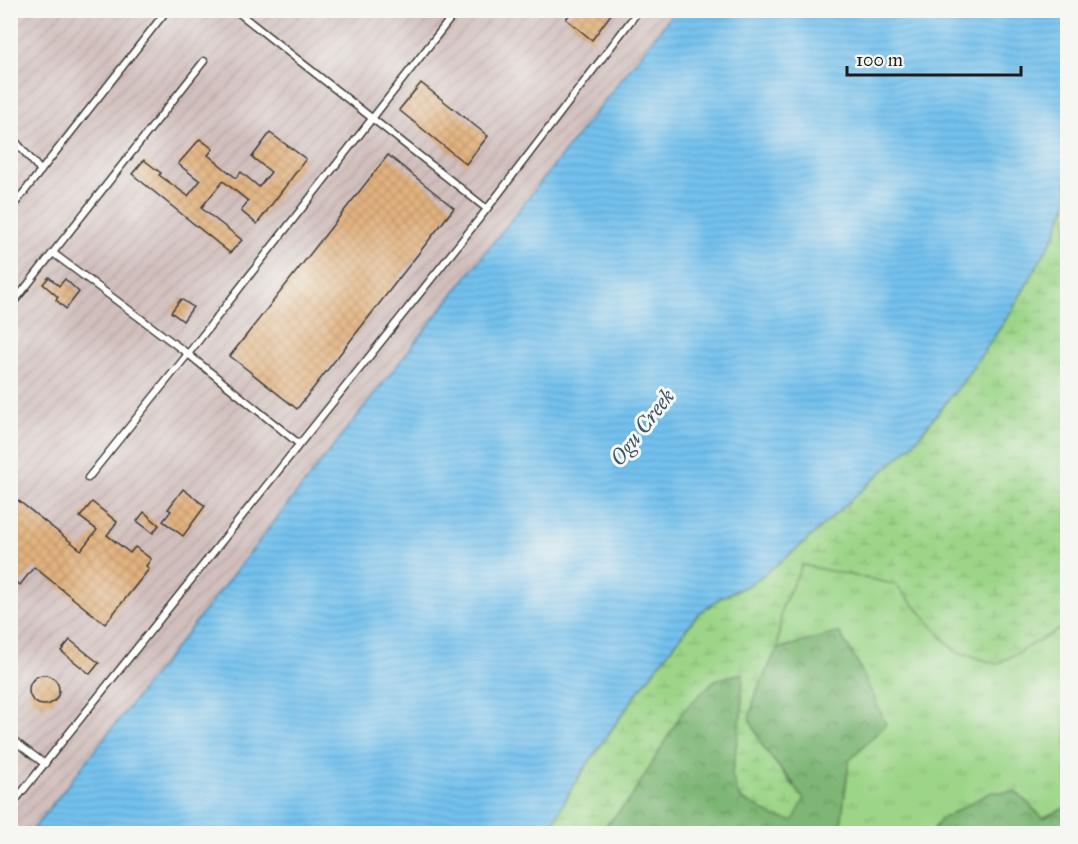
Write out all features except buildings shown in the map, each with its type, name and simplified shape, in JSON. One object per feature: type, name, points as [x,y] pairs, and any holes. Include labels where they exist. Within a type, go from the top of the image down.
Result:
[{"type":"lane","points":[[10,210],[167,10]]},
{"type":"lane","points":[[235,10],[487,209]]},
{"type":"lane","points":[[88,478],[457,10]]},
{"type":"lane","points":[[10,807],[298,443],[487,209],[639,10]]},
{"type":"lane","points":[[10,307],[204,61]]},
{"type":"lane","points":[[10,135],[41,171]]},
{"type":"lane","points":[[53,253],[188,354],[298,443]]},
{"type":"lane","points":[[10,738],[45,764]]},
{"type":"shaded area","points":[[10,11],[675,11],[30,834],[10,833]]},
{"type":"green space","points":[[1067,202],[1067,625],[997,664],[955,651],[895,584],[802,565],[782,607],[777,649],[757,690],[749,718],[764,749],[804,799],[793,821],[773,816],[739,797],[732,775],[742,709],[743,673],[715,680],[683,711],[631,798],[599,833],[548,834],[574,784],[635,696],[698,614],[722,597],[751,584],[797,549],[913,444],[965,379],[1055,235]]},
{"type":"green space","points":[[802,565],[895,584],[955,651],[997,664],[1067,625],[1067,807],[1043,818],[1016,792],[941,819],[931,833],[840,833],[849,761],[839,633],[777,649],[782,607]]},
{"type":"green space","points":[[839,632],[857,661],[886,724],[849,761],[840,833],[599,834],[631,798],[683,711],[715,680],[743,673],[742,709],[732,775],[794,784],[764,749],[749,718],[757,690],[777,649]]},
{"type":"green space","points":[[991,792],[1016,792],[1043,818],[1067,807],[1067,833],[931,833],[941,819]]},
{"type":"water","name":"Ogu Creek","points":[[675,11],[1067,11],[1067,202],[1055,235],[1010,314],[965,379],[913,444],[797,549],[751,584],[722,597],[698,614],[635,696],[574,784],[548,833],[30,833]]}]
